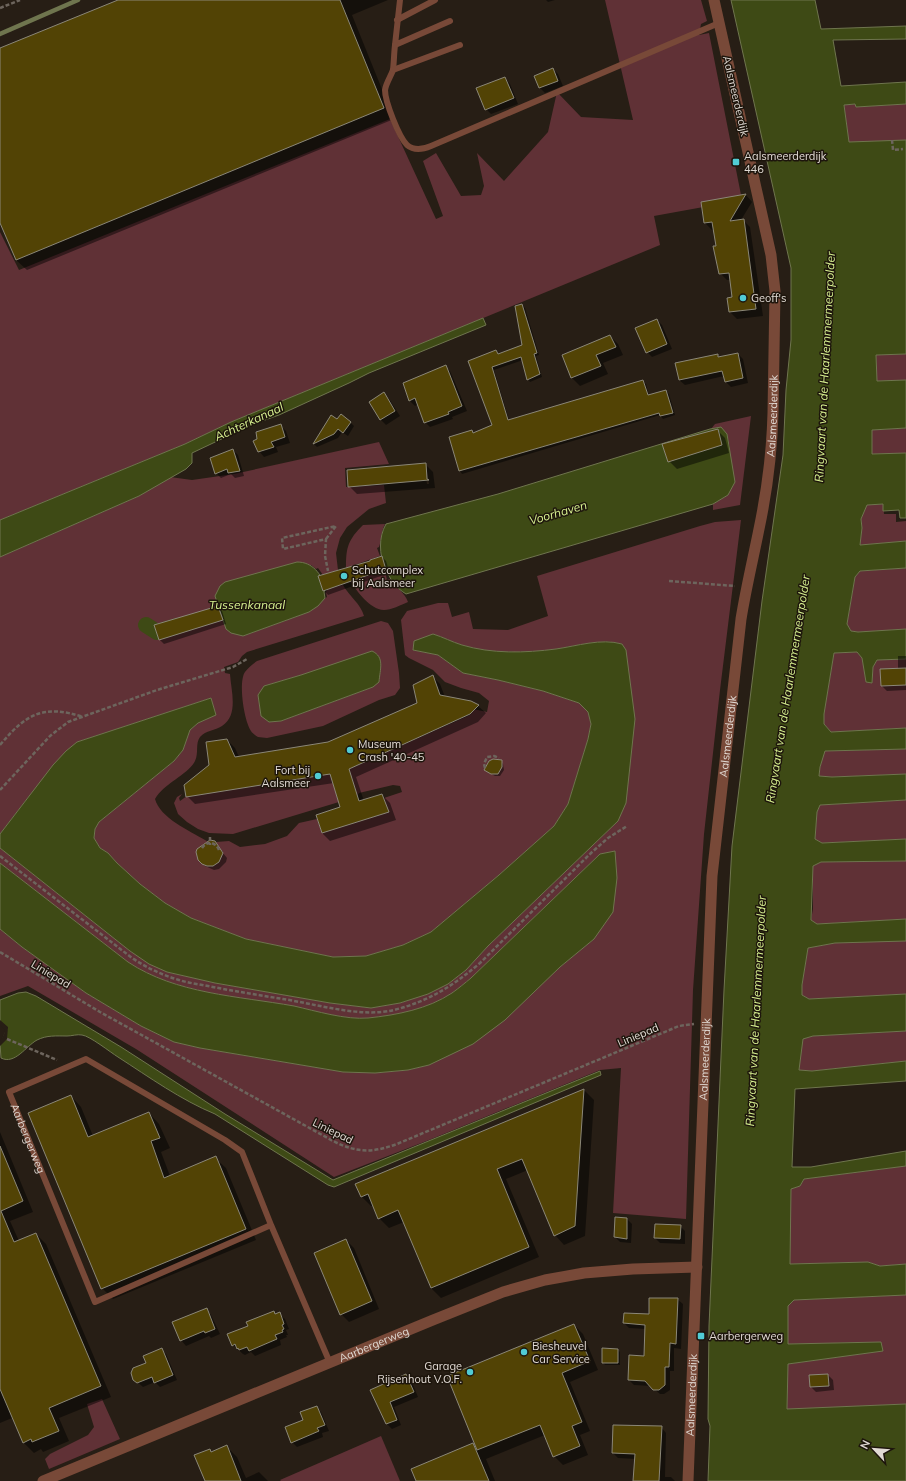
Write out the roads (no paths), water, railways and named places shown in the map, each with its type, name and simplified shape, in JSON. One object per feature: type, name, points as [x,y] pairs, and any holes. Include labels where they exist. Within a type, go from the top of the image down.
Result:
[{"type":"street","name":"Aalsmeerderdijk","points":[[688,1481],[712,876],[724,760],[746,586],[760,527],[773,432],[775,291],[771,255],[714,0]]},
{"type":"street","name":"Aarbergerweg","points":[[43,1481],[468,1305],[523,1285],[595,1272],[697,1267]]},
{"type":"lane","points":[[400,0],[393,70],[385,90],[388,108],[402,137],[408,145],[413,148],[421,149],[719,23]]},
{"type":"lane","points":[[397,20],[435,0]]},
{"type":"lane","points":[[395,45],[450,21]]},
{"type":"lane","points":[[393,70],[460,45]]},
{"type":"lane","name":"Aarbergerweg","points":[[271,1225],[95,1302],[9,1092],[86,1059],[225,1140],[242,1152],[271,1225],[330,1362]]},
{"type":"water","name":"Ringvaart van de Haarlemmermeerpolder","points":[[731,0],[815,0],[821,29],[906,26],[906,39],[833,40],[841,86],[906,82],[906,104],[856,107],[855,104],[844,105],[849,142],[906,140],[906,354],[876,355],[877,381],[906,380],[906,428],[872,430],[872,454],[906,453],[906,518],[900,518],[899,510],[883,511],[883,504],[867,505],[861,519],[862,528],[860,545],[906,541],[906,568],[860,571],[855,577],[847,624],[851,631],[858,632],[906,629],[906,659],[877,660],[873,667],[872,683],[866,682],[862,658],[857,652],[834,653],[824,714],[824,724],[831,732],[906,728],[906,749],[825,751],[819,776],[832,777],[906,774],[906,800],[820,805],[817,812],[815,839],[822,843],[906,839],[906,861],[821,862],[813,866],[811,920],[817,924],[906,919],[906,941],[835,943],[808,948],[802,985],[802,995],[809,999],[906,994],[906,1031],[813,1036],[803,1039],[799,1070],[812,1071],[906,1061],[906,1081],[795,1089],[792,1167],[811,1167],[906,1151],[906,1166],[804,1179],[800,1186],[791,1189],[790,1264],[868,1262],[880,1266],[906,1264],[906,1295],[794,1300],[788,1306],[788,1344],[881,1342],[883,1351],[788,1364],[787,1409],[906,1404],[906,1481],[708,1481],[710,1426],[708,1419],[709,1326],[732,846],[762,601],[783,455],[786,390],[791,340],[791,268]]},
{"type":"water","name":"Achterkanaal","points":[[483,318],[486,325],[369,373],[279,415],[251,425],[192,453],[192,463],[186,469],[139,496],[0,557],[0,520],[185,444],[231,422]]},
{"type":"water","name":"Voorhaven","points":[[721,427],[727,434],[735,482],[728,495],[713,504],[406,594],[396,586],[391,580],[386,568],[384,568],[380,546],[383,529],[386,524],[498,494],[710,429]]},
{"type":"water","name":"Tussenkanaal","points":[[297,562],[308,564],[316,570],[324,583],[326,588],[324,592],[325,598],[318,606],[309,612],[243,636],[231,633],[226,629],[215,596],[220,586],[225,582]]},
{"type":"water","points":[[433,634],[473,648],[509,652],[556,649],[597,642],[614,642],[622,644],[626,650],[635,719],[626,803],[618,821],[488,946],[466,970],[448,984],[428,994],[400,1003],[371,1008],[330,1003],[215,983],[167,972],[149,964],[130,951],[0,848],[0,834],[53,765],[77,742],[211,698],[216,715],[198,723],[190,730],[183,750],[174,761],[99,822],[95,829],[94,838],[100,848],[108,853],[140,884],[165,903],[191,918],[246,939],[333,957],[366,956],[403,945],[431,932],[499,875],[554,826],[568,804],[588,739],[591,724],[588,712],[579,703],[543,691],[463,673],[438,655],[413,650],[414,641]]},
{"type":"water","points":[[372,651],[379,657],[381,664],[379,682],[373,687],[281,721],[269,722],[261,716],[258,695],[264,686]]},
{"type":"water","points":[[615,851],[617,878],[613,912],[594,939],[560,967],[505,1020],[473,1044],[429,1065],[408,1070],[375,1073],[343,1072],[200,1048],[174,1042],[141,1026],[86,993],[22,947],[0,929],[0,863],[128,962],[147,973],[166,981],[208,992],[294,1006],[350,1018],[379,1017],[423,1007],[443,999],[452,993],[471,978],[600,854]]},
{"type":"water","points":[[26,992],[36,996],[121,1047],[225,1114],[333,1180],[600,1071],[601,1075],[334,1187],[328,1185],[215,1114],[165,1088],[86,1036],[44,1037],[37,1040],[16,1057],[11,1059],[1,1058],[0,1044],[7,1029],[0,1023],[0,1000],[18,993]]},
{"type":"waterway","points":[[0,34],[78,0]]},
{"type":"waterway","points":[[146,625],[157,632],[177,626]]},
{"type":"place","name":"Aalsmeerderdijk 446","points":[[736,162]]},
{"type":"place","name":"Geoff's","points":[[743,298]]},
{"type":"place","name":"Schutcomplex bij Aalsmeer","points":[[344,576]]},
{"type":"place","name":"Museum Crash '40-45","points":[[350,750]]},
{"type":"place","name":"Fort bij Aalsmeer","points":[[318,776]]},
{"type":"place","name":"Aarbergerweg","points":[[701,1336]]},
{"type":"place","name":"Biesheuvel Car Service","points":[[524,1352]]},
{"type":"place","name":"Garage Rijsenhout V.O.F.","points":[[470,1372]]}]
